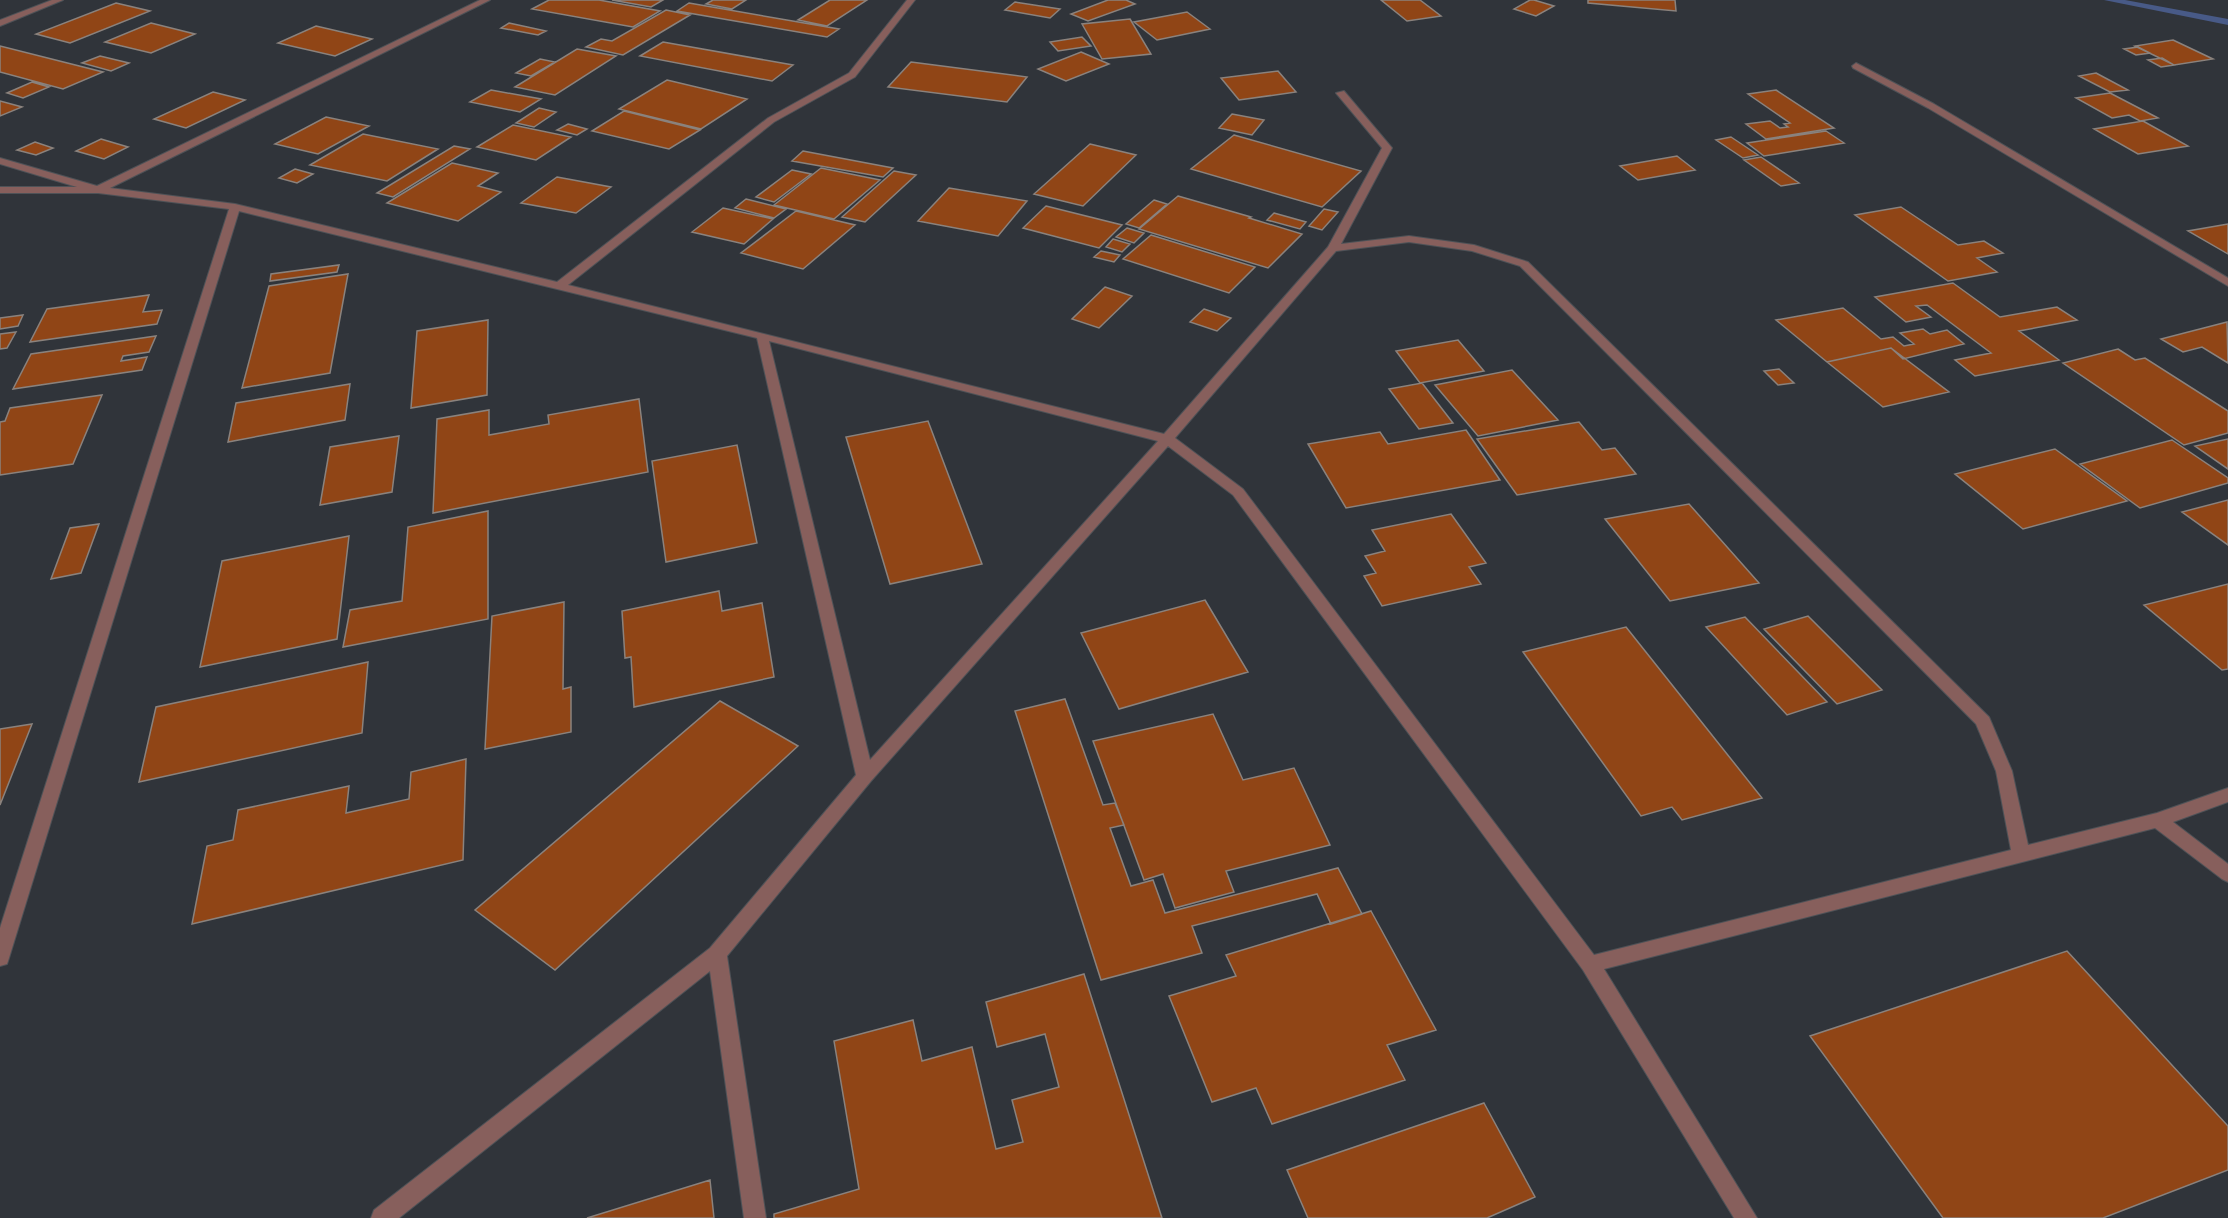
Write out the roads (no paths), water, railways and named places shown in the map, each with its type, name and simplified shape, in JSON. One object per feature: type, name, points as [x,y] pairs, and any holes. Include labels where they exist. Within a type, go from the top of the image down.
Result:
[{"type":"street","points":[[0,23],[59,0]]},
{"type":"street","points":[[0,161],[98,190],[486,0]]},
{"type":"street","points":[[560,286],[771,120],[852,75],[911,0]]},
{"type":"street","points":[[1856,66],[1931,106],[2228,283]]},
{"type":"street","points":[[382,1218],[717,954],[866,776],[1167,439],[1333,248],[1387,148],[1341,93]]},
{"type":"street","points":[[0,190],[98,190],[235,207],[762,336],[1167,439],[1238,492],[1590,964],[1746,1218]]},
{"type":"street","points":[[0,958],[235,207]]},
{"type":"street","points":[[1333,248],[1409,239],[1474,248],[1524,264],[1983,721],[2004,771],[2021,853]]},
{"type":"street","points":[[762,336],[866,776]]},
{"type":"street","points":[[1590,964],[2158,820],[2228,795]]},
{"type":"street","points":[[2158,820],[2228,874]]},
{"type":"street","points":[[717,954],[755,1218]]},
{"type":"waterway","points":[[2109,0],[2228,22]]}]
